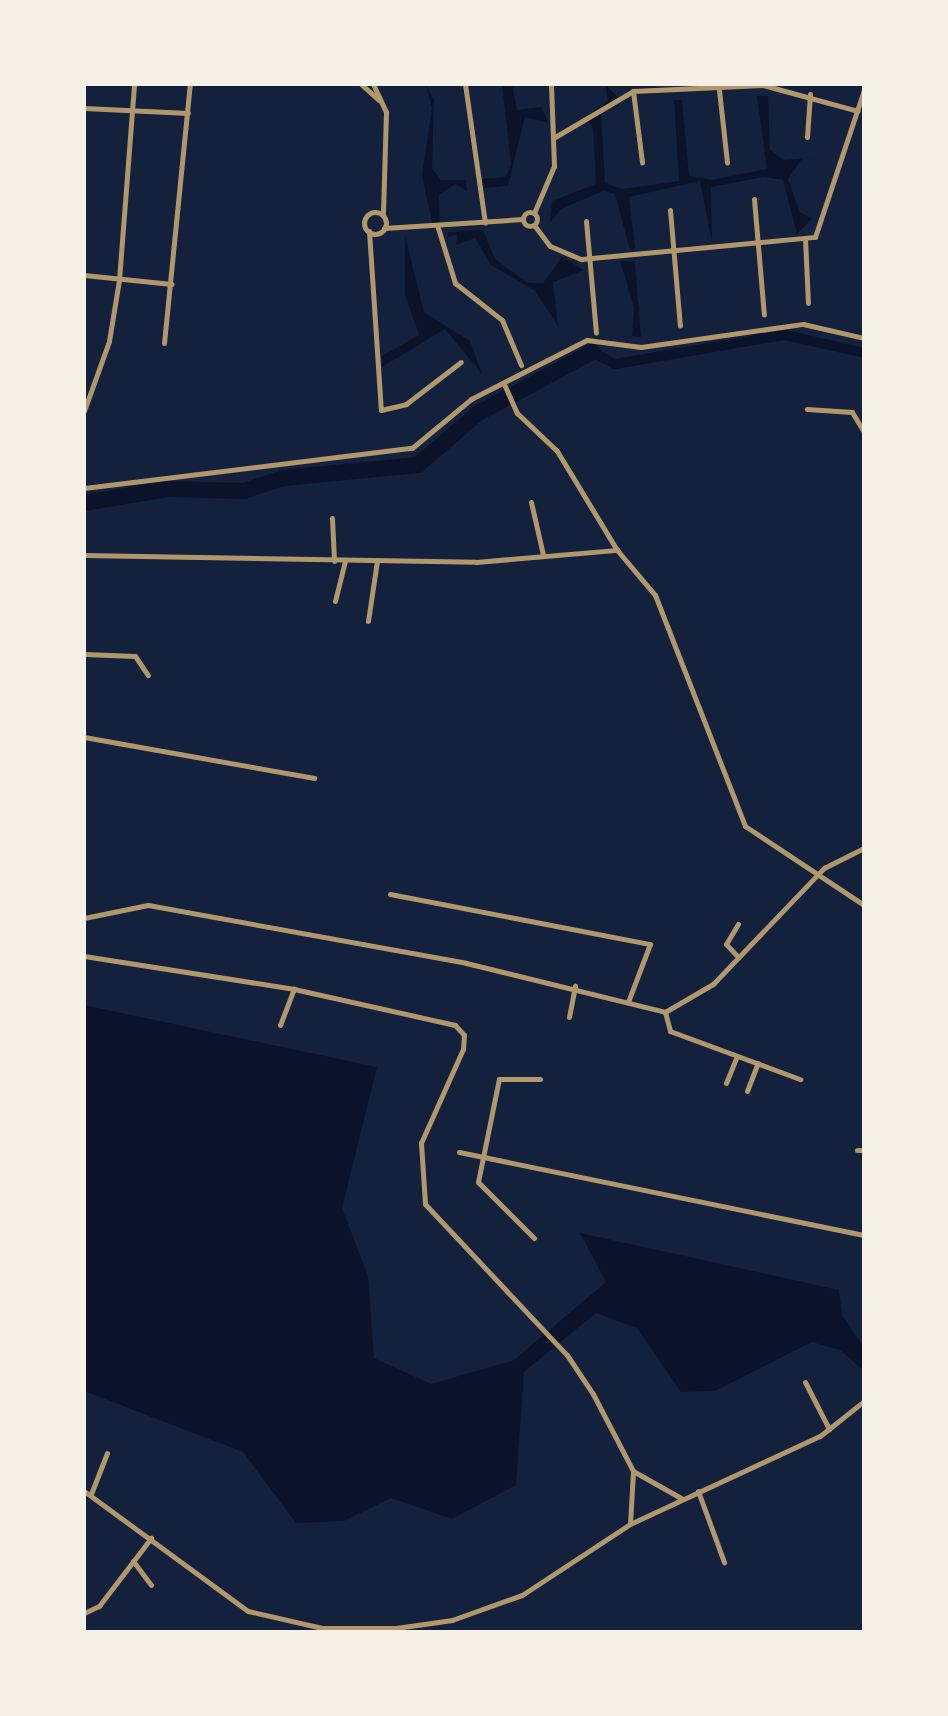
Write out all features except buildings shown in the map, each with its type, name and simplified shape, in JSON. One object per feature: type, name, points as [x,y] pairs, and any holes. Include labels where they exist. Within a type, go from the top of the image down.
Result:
[{"type":"street","points":[[84,411],[109,341],[119,280],[134,84]]},
{"type":"street","points":[[164,343],[190,84]]},
{"type":"street","points":[[361,84],[380,100]]},
{"type":"street","points":[[373,84],[380,100],[384,228]]},
{"type":"street","points":[[465,84],[485,223]]},
{"type":"street","points":[[534,225],[534,213],[548,186],[555,137],[551,84]]},
{"type":"street","points":[[555,137],[620,94],[633,91],[719,90],[763,85],[810,94],[858,111]]},
{"type":"street","points":[[719,90],[727,163]]},
{"type":"street","points":[[523,219],[534,225],[550,246],[590,257],[805,238],[823,230],[864,90]]},
{"type":"street","points":[[633,91],[642,162]]},
{"type":"street","points":[[807,137],[810,94]]},
{"type":"street","points":[[84,108],[188,113]]},
{"type":"street","points":[[754,199],[764,315]]},
{"type":"street","points":[[670,210],[680,326]]},
{"type":"street","points":[[369,231],[384,228],[439,231],[523,219],[534,213]]},
{"type":"street","points":[[383,215],[368,216],[381,410],[406,404],[461,362]]},
{"type":"street","points":[[586,221],[596,333]]},
{"type":"street","points":[[439,231],[455,283],[502,320],[521,365]]},
{"type":"street","points":[[805,238],[808,303]]},
{"type":"street","points":[[84,275],[172,284]]},
{"type":"street","points":[[84,488],[396,453],[587,340],[641,347],[803,324],[864,338]]},
{"type":"street","points":[[505,387],[517,413],[557,451],[617,550],[664,613],[745,826],[822,870],[864,905]]},
{"type":"street","points":[[807,409],[852,412],[864,432]]},
{"type":"street","points":[[531,502],[543,556]]},
{"type":"street","points":[[332,518],[334,561]]},
{"type":"street","points":[[84,555],[377,561],[543,556],[617,550]]},
{"type":"street","points":[[335,601],[345,561]]},
{"type":"street","points":[[368,621],[377,561]]},
{"type":"street","points":[[84,654],[135,656],[148,675]]},
{"type":"street","points":[[84,737],[314,778]]},
{"type":"street","points":[[84,918],[148,905],[575,986],[665,1012],[713,984],[822,870],[856,849],[864,848]]},
{"type":"street","points":[[390,894],[650,944],[628,1002]]},
{"type":"street","points":[[738,924],[726,944],[738,957]]},
{"type":"street","points":[[84,956],[294,989],[455,1025],[464,1035],[421,1143],[425,1204],[567,1355],[633,1471],[681,1498]]},
{"type":"street","points":[[569,1017],[575,986]]},
{"type":"street","points":[[280,1025],[294,989]]},
{"type":"street","points":[[665,1012],[670,1031],[800,1079]]},
{"type":"street","points":[[726,1083],[737,1056]]},
{"type":"street","points":[[747,1091],[758,1063]]},
{"type":"street","points":[[534,1238],[480,1191],[483,1156],[501,1076],[540,1079]]},
{"type":"street","points":[[459,1152],[864,1235]]},
{"type":"street","points":[[805,1382],[829,1429]]},
{"type":"street","points":[[84,1491],[151,1538],[230,1601],[267,1618],[322,1628],[396,1628],[452,1620],[522,1595],[630,1524],[829,1429],[864,1401]]},
{"type":"street","points":[[91,1494],[107,1453]]},
{"type":"street","points":[[630,1524],[633,1471]]},
{"type":"street","points":[[698,1491],[724,1562]]},
{"type":"street","points":[[84,1613],[99,1606],[151,1538]]},
{"type":"street","points":[[133,1561],[151,1585]]},
{"type":"water","points":[[425,84],[434,100],[432,168],[441,180],[466,180],[467,191],[455,184],[439,195],[440,226],[433,227],[422,175],[432,108]]},
{"type":"water","points":[[502,84],[512,84],[517,110],[542,107],[548,123],[525,117],[508,186],[485,188],[481,179],[505,177],[511,164]]},
{"type":"water","points":[[605,84],[621,101],[601,111],[605,183],[622,189],[679,181],[674,100],[682,100],[689,176],[712,180],[767,169],[757,96],[768,96],[770,150],[784,160],[824,157],[802,159],[788,179],[800,212],[812,219],[797,234],[783,180],[764,177],[711,187],[712,243],[700,181],[629,197],[635,248],[630,250],[615,194],[603,191],[561,209],[550,223],[552,201],[596,184],[593,129],[588,121],[572,126],[608,101]]},
{"type":"water","points":[[483,230],[495,259],[528,283],[543,283],[562,257],[584,270],[553,282],[558,326],[535,291],[491,265],[475,238],[456,245],[457,235],[448,237],[448,232]]},
{"type":"water","points":[[405,236],[424,312],[470,341],[482,374],[445,329],[382,367],[382,356],[419,335],[405,295]]},
{"type":"water","points":[[620,261],[635,262],[641,337],[632,336],[634,307]]},
{"type":"water","points":[[84,1005],[377,1067],[342,1208],[368,1276],[374,1358],[431,1384],[514,1360],[606,1282],[580,1233],[839,1290],[842,1315],[864,1347],[864,1371],[840,1350],[812,1342],[715,1391],[681,1392],[637,1328],[596,1313],[524,1372],[516,1485],[452,1519],[391,1498],[344,1521],[296,1523],[243,1452],[84,1391]]},
{"type":"waterway","points":[[592,352],[615,364],[785,335],[864,353]]},
{"type":"waterway","points":[[84,503],[167,489],[244,491],[283,478],[418,465],[477,414],[592,352]]}]
